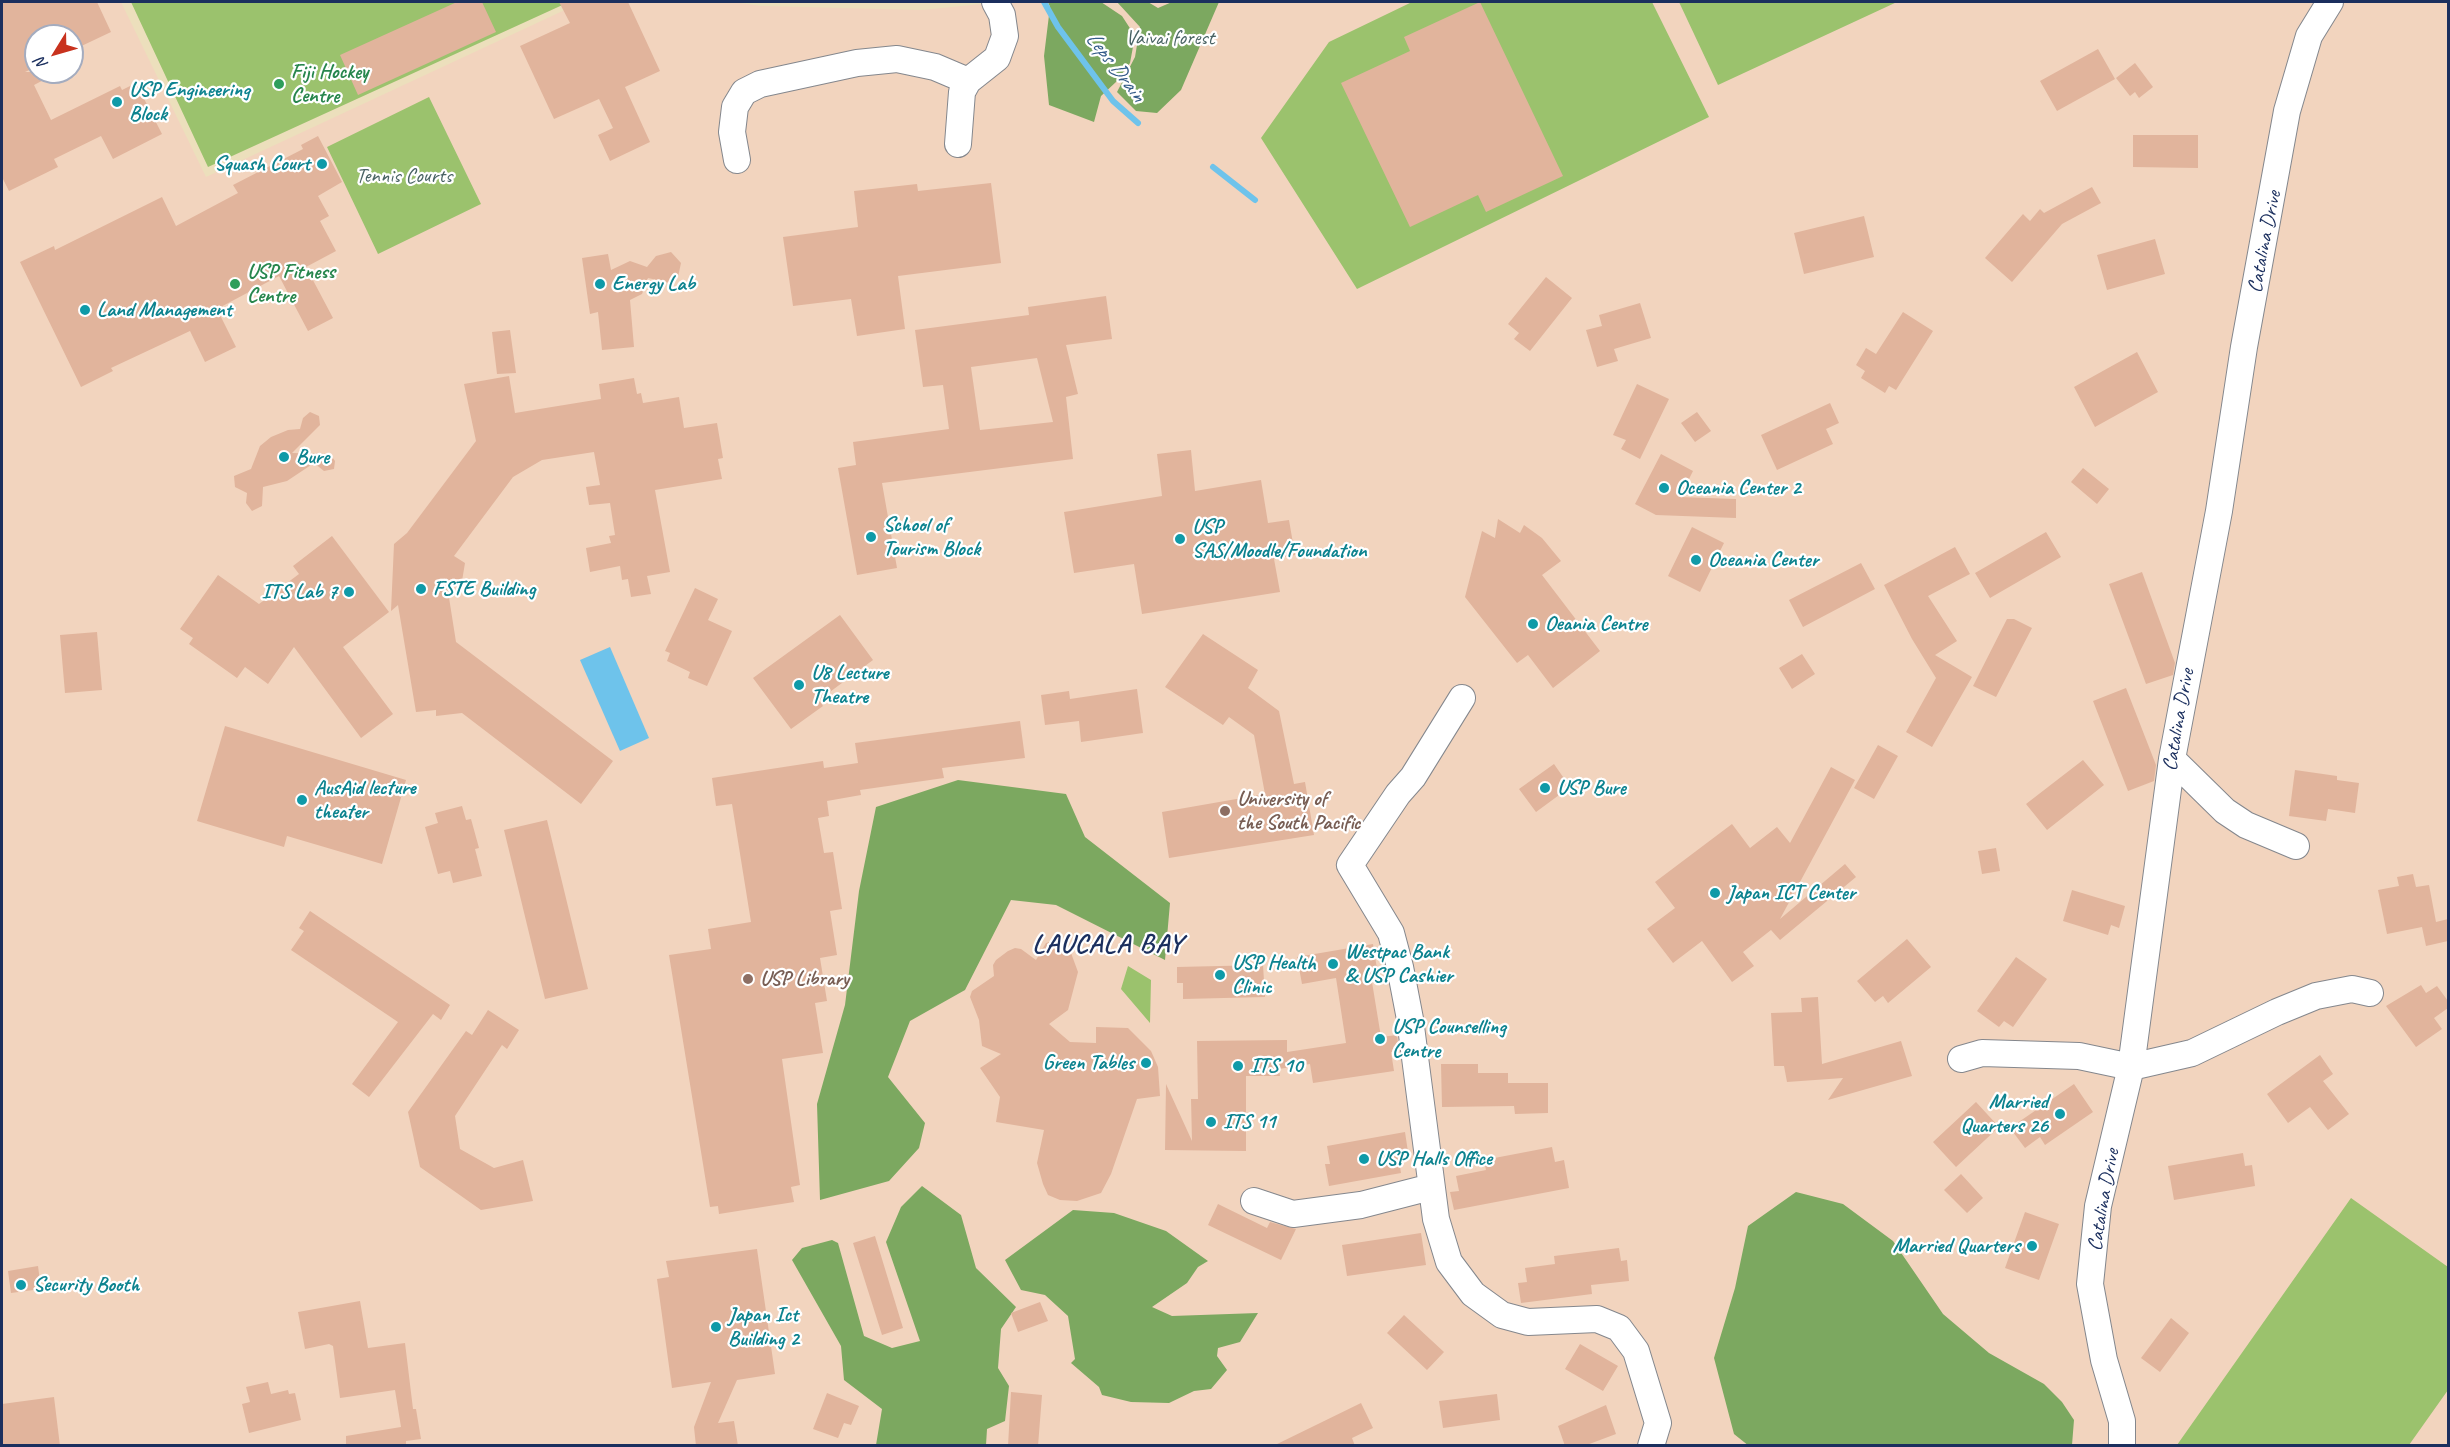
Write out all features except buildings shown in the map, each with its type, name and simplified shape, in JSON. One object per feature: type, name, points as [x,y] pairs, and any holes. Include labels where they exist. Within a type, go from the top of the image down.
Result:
[{"type":"street","points":[[958,144],[962,92],[968,81],[997,58],[1002,49],[1005,36],[1002,15],[995,2]]},
{"type":"street","name":"Catalina Drive","points":[[2122,1446],[2122,1421],[2104,1360],[2090,1284],[2101,1189],[2125,1103],[2172,759],[2219,510],[2244,347],[2287,111],[2309,36],[2330,2]]},
{"type":"street","points":[[737,160],[732,132],[735,107],[744,92],[760,84],[857,63],[897,59],[935,67],[968,81]]},
{"type":"street","points":[[1462,698],[1413,777],[1398,794],[1350,865],[1391,933],[1400,967],[1413,1041],[1436,1219],[1449,1262],[1473,1294],[1502,1315],[1528,1322],[1597,1319],[1619,1328],[1636,1351],[1658,1423],[1651,1446]]},
{"type":"street","points":[[2172,759],[2225,811],[2246,825],[2296,846]]},
{"type":"street","points":[[1961,1059],[1982,1053],[2079,1056],[2131,1067],[2192,1053],[2269,1015],[2316,996],[2352,989],[2370,993]]},
{"type":"street","points":[[1254,1201],[1293,1214],[1361,1205],[1431,1187]]},
{"type":"shaded area","name":"University of the South Pacific","points":[[2,2],[121,2],[206,177],[582,2],[733,2],[761,6],[922,10],[1002,2],[2448,2],[2448,1445],[2,1446]]},
{"type":"green space","name":"Fiji Hockey Centre","points":[[131,2],[569,2],[208,167]]},
{"type":"green space","points":[[1048,2],[1101,2],[1122,16],[1135,36],[1130,63],[1116,82],[1101,96],[1094,122],[1049,105],[1044,56],[1050,7]]},
{"type":"green space","name":"Vaivai forest","points":[[1117,2],[1148,2],[1158,8],[1172,2],[1219,2],[1181,90],[1157,113],[1136,111],[1117,92],[1135,57],[1140,27]]},
{"type":"green space","points":[[1412,2],[1652,2],[1709,117],[1357,289],[1261,138],[1329,42]]},
{"type":"green space","points":[[1679,2],[1897,2],[1718,85]]},
{"type":"green space","name":"Tennis Courts","points":[[429,97],[481,204],[378,254],[327,147]]},
{"type":"green space","points":[[958,780],[1066,794],[1085,837],[1170,903],[1165,960],[1056,905],[1011,900],[965,990],[910,1021],[888,1077],[925,1123],[919,1148],[889,1181],[820,1200],[817,1104],[845,1005],[859,891],[876,807]]},
{"type":"green space","points":[[1128,966],[1151,980],[1150,1023],[1121,989]]},
{"type":"green space","points":[[922,1186],[961,1215],[976,1268],[1016,1307],[1001,1329],[998,1368],[1009,1386],[1005,1421],[987,1429],[986,1445],[876,1445],[882,1409],[844,1380],[841,1346],[792,1260],[802,1248],[832,1240],[838,1243],[864,1336],[892,1348],[920,1341],[886,1242],[901,1207]]},
{"type":"green space","points":[[1796,1192],[1843,1204],[1893,1241],[1943,1314],[1989,1353],[2044,1384],[2062,1402],[2074,1420],[2072,1445],[1749,1446],[1734,1434],[1714,1358],[1735,1288],[1748,1226]]},
{"type":"green space","points":[[2351,1198],[2448,1267],[2448,1390],[2409,1445],[2177,1445]]},
{"type":"green space","points":[[1073,1210],[1114,1213],[1166,1231],[1208,1261],[1198,1267],[1187,1283],[1152,1307],[1172,1316],[1258,1313],[1240,1342],[1218,1348],[1217,1356],[1227,1370],[1211,1389],[1194,1391],[1169,1403],[1131,1402],[1102,1395],[1099,1387],[1071,1363],[1075,1359],[1068,1316],[1045,1295],[1021,1290],[1005,1260]]},
{"type":"water","points":[[610,647],[649,738],[620,751],[580,660]]},
{"type":"waterway","name":"Leps Drain","points":[[1044,2],[1058,27],[1113,101],[1138,123]]},
{"type":"waterway","name":"Leps Drain","points":[[1213,167],[1255,200]]},
{"type":"place","name":"Fiji Hockey Centre","points":[[279,84]]},
{"type":"place","name":"USP Engineering Block","points":[[117,102]]},
{"type":"place","name":"Squash Court","points":[[322,164]]},
{"type":"place","name":"USP Fitness Centre","points":[[235,284]]},
{"type":"place","name":"Energy Lab","points":[[600,284]]},
{"type":"place","name":"Land Management","points":[[85,310]]},
{"type":"place","name":"Bure","points":[[284,457]]},
{"type":"place","name":"Oceania Center 2","points":[[1664,488]]},
{"type":"place","name":"School of Tourism Block","points":[[871,537]]},
{"type":"place","name":"USP SAS/Moodle/Foundation","points":[[1180,539]]},
{"type":"place","name":"Oceania Center","points":[[1696,560]]},
{"type":"place","name":"FSTE Building","points":[[421,589]]},
{"type":"place","name":"ITS Lab 7","points":[[349,592]]},
{"type":"place","name":"Oeania Centre","points":[[1533,624]]},
{"type":"place","name":"U8 Lecture Theatre","points":[[799,685]]},
{"type":"place","name":"USP Bure","points":[[1545,788]]},
{"type":"place","name":"AusAid lecture theater","points":[[302,800]]},
{"type":"place","name":"University of the South Pacific","points":[[1225,811]]},
{"type":"place","name":"Japan ICT Center","points":[[1715,893]]},
{"type":"place","name":"Westpac Bank & USP Cashier","points":[[1333,964]]},
{"type":"place","name":"USP Health Clinic","points":[[1220,975]]},
{"type":"place","name":"USP Library","points":[[748,979]]},
{"type":"place","name":"USP Counselling Centre","points":[[1380,1039]]},
{"type":"place","name":"Green Tables","points":[[1146,1063]]},
{"type":"place","name":"ITS 10","points":[[1238,1066]]},
{"type":"place","name":"Married Quarters 26","points":[[2060,1114]]},
{"type":"place","name":"ITS 11","points":[[1211,1122]]},
{"type":"place","name":"USP Halls Office","points":[[1364,1159]]},
{"type":"place","name":"Married Quarters","points":[[2032,1246]]},
{"type":"place","name":"Security Booth","points":[[21,1285]]},
{"type":"place","name":"Japan Ict Building 2","points":[[716,1327]]},
{"type":"district","name":"LAUCALA BAY","points":[[1108,945]]}]
